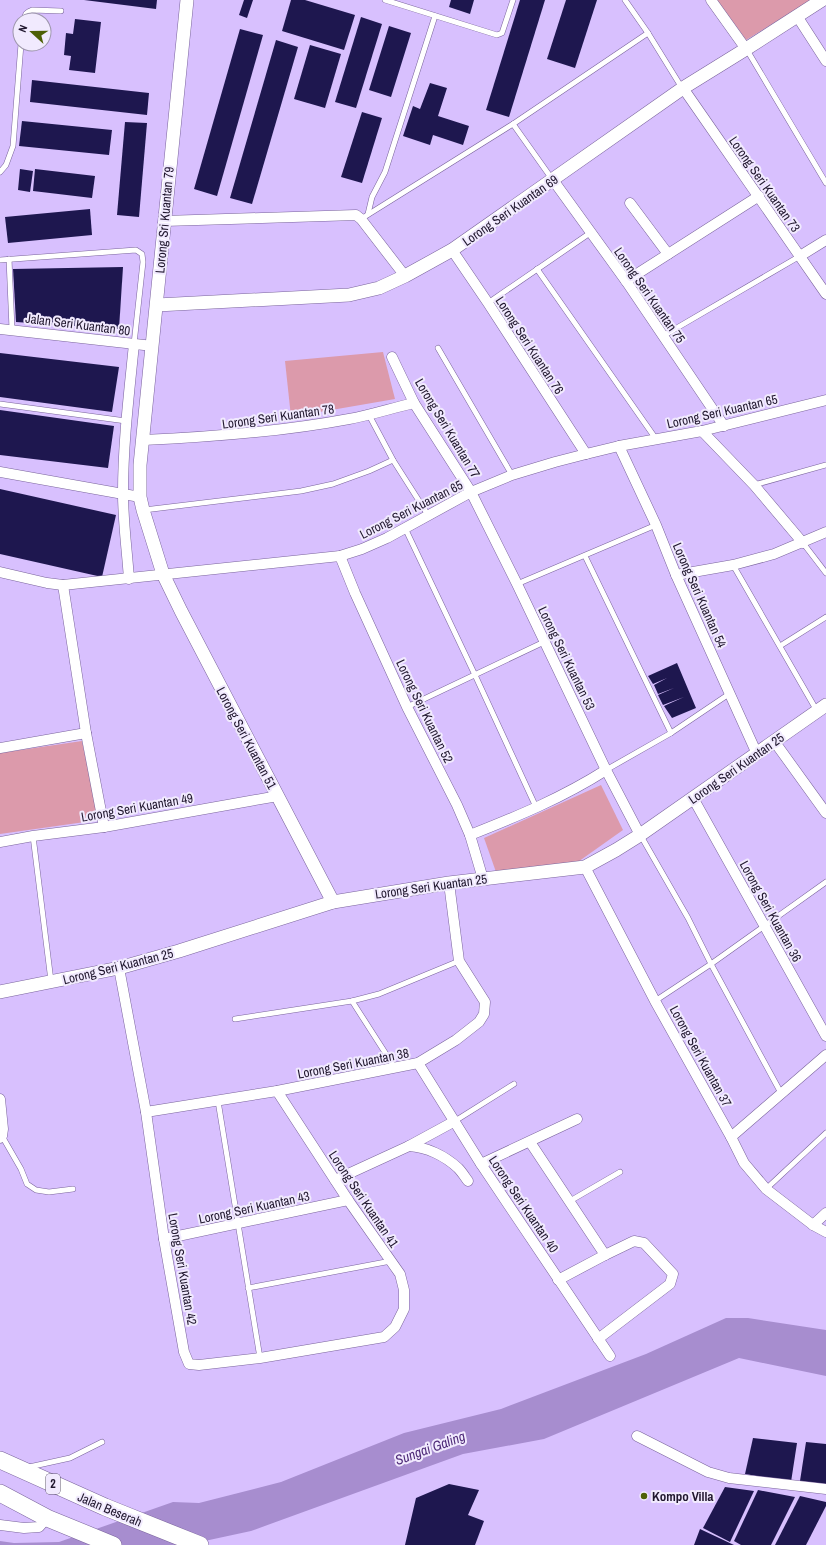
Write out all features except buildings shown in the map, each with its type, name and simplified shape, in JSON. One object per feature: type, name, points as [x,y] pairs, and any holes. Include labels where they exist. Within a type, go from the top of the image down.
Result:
[{"type":"highway","name":"Jalan Beserah","points":[[0,1460],[105,1507],[200,1545]]},
{"type":"highway","points":[[0,1493],[47,1518],[113,1545]]},
{"type":"street","name":"Lorong Sri Kuantan 79","points":[[143,510],[140,497],[140,465],[187,0]]},
{"type":"street","points":[[712,0],[746,49]]},
{"type":"street","name":"Lorong Seri Kuantan 69","points":[[157,305],[349,295],[379,288],[405,276],[452,250],[683,88],[822,0]]},
{"type":"street","points":[[797,16],[826,61]]},
{"type":"street","name":"Lorong Seri Kuantan 73","points":[[683,88],[826,294]]},
{"type":"street","name":"Lorong Seri Kuantan 75","points":[[553,180],[626,281],[724,426]]},
{"type":"street","points":[[626,281],[759,196]]},
{"type":"street","points":[[630,203],[668,254]]},
{"type":"street","points":[[164,221],[352,214],[365,217],[405,276]]},
{"type":"street","points":[[800,256],[826,240]]},
{"type":"street","name":"Lorong Seri Kuantan 76","points":[[452,250],[586,454]]},
{"type":"street","name":"Jalan Seri Kuantan 80","points":[[0,329],[12,329],[153,346]]},
{"type":"street","points":[[129,579],[123,495],[126,421],[134,344]]},
{"type":"street","name":"Lorong Seri Kuantan 77","points":[[392,356],[414,403],[472,492]]},
{"type":"street","name":"Lorong Seri Kuantan 65","points":[[0,572],[47,583],[63,585],[340,556],[362,549],[387,538],[472,492],[512,475],[555,462],[619,446],[702,431],[826,400]]},
{"type":"street","name":"Lorong Seri Kuantan 78","points":[[143,440],[218,437],[279,430],[350,419],[414,403]]},
{"type":"street","points":[[702,431],[754,485],[803,543]]},
{"type":"street","name":"Lorong Seri Kuantan 54","points":[[619,446],[656,525],[676,574],[756,754]]},
{"type":"street","points":[[0,472],[140,497]]},
{"type":"street","name":"Lorong Seri Kuantan 53","points":[[472,492],[606,770],[640,835]]},
{"type":"street","name":"Lorong Seri Kuantan 51","points":[[143,510],[163,574],[184,618],[333,902]]},
{"type":"street","points":[[676,574],[733,565],[774,554],[826,532]]},
{"type":"street","name":"Lorong Seri Kuantan 52","points":[[340,556],[355,593],[408,707],[470,835],[483,879]]},
{"type":"street","points":[[63,585],[86,733],[104,827]]},
{"type":"street","name":"Lorong Seri Kuantan 25","points":[[0,992],[119,968],[179,951],[333,902],[448,883],[585,867],[640,835],[822,708]]},
{"type":"street","points":[[0,748],[86,733]]},
{"type":"street","points":[[774,741],[823,802],[826,813]]},
{"type":"street","points":[[470,835],[537,808],[585,783],[606,770]]},
{"type":"street","name":"Lorong Seri Kuantan 49","points":[[0,842],[33,836],[104,827],[278,796]]},
{"type":"street","name":"Lorong Seri Kuantan 36","points":[[693,798],[826,1036]]},
{"type":"street","name":"Lorong Seri Kuantan 37","points":[[585,867],[655,1001],[744,1163],[766,1189],[813,1225],[826,1232]]},
{"type":"street","name":"Lorong Seri Kuantan 38","points":[[146,1112],[277,1091],[418,1063],[456,1040],[479,1022],[484,1014],[485,1002],[459,962],[448,883]]},
{"type":"street","name":"Lorong Seri Kuantan 42","points":[[119,968],[146,1112],[164,1239],[184,1352],[189,1364],[199,1365],[260,1358],[384,1336],[395,1327]]},
{"type":"street","points":[[731,1137],[826,1054]]},
{"type":"street","name":"Lorong Seri Kuantan 40","points":[[418,1063],[481,1164],[610,1356]]},
{"type":"street","name":"Lorong Seri Kuantan 41","points":[[277,1091],[348,1200],[400,1274],[404,1290],[404,1309],[395,1327]]},
{"type":"street","points":[[0,1099],[4,1129],[1,1137]]},
{"type":"street","points":[[481,1164],[577,1119]]},
{"type":"street","points":[[335,1180],[409,1146],[455,1122]]},
{"type":"street","points":[[530,1142],[605,1255]]},
{"type":"street","points":[[409,1146],[420,1147],[436,1152],[458,1168],[468,1181]]},
{"type":"street","name":"Lorong Seri Kuantan 43","points":[[164,1239],[348,1200]]},
{"type":"street","points":[[813,1225],[826,1213]]},
{"type":"street","points":[[558,1280],[634,1241],[644,1243],[674,1274],[670,1284],[598,1339]]},
{"type":"street","points":[[638,1436],[708,1472],[729,1478],[826,1489]]},
{"type":"street","points":[[0,1525],[24,1528],[39,1527],[47,1518]]},
{"type":"lane","points":[[385,0],[497,35],[502,33],[513,0]]},
{"type":"lane","points":[[625,0],[648,32],[683,88]]},
{"type":"lane","points":[[27,12],[32,10],[61,11]]},
{"type":"lane","points":[[365,217],[372,197],[385,172],[435,16]]},
{"type":"lane","points":[[365,217],[513,124],[648,32]]},
{"type":"lane","points":[[746,49],[826,183]]},
{"type":"lane","points":[[0,172],[6,165],[13,146],[21,52]]},
{"type":"lane","points":[[513,124],[553,180]]},
{"type":"lane","points":[[488,303],[590,232]]},
{"type":"lane","points":[[0,260],[136,250],[142,254],[143,262],[134,344]]},
{"type":"lane","points":[[664,336],[800,256]]},
{"type":"lane","points":[[9,259],[12,329]]},
{"type":"lane","points":[[537,269],[656,439]]},
{"type":"lane","points":[[438,348],[512,475]]},
{"type":"lane","points":[[0,404],[126,421]]},
{"type":"lane","points":[[369,414],[393,460],[428,516]]},
{"type":"lane","points":[[143,510],[301,491],[333,484],[369,471],[393,460]]},
{"type":"lane","points":[[754,485],[826,465]]},
{"type":"lane","points":[[517,584],[656,525]]},
{"type":"lane","points":[[404,528],[537,808]]},
{"type":"lane","points":[[803,543],[826,573]]},
{"type":"lane","points":[[585,556],[671,733]]},
{"type":"lane","points":[[733,565],[780,646],[822,708]]},
{"type":"lane","points":[[780,646],[826,617]]},
{"type":"lane","points":[[408,707],[544,642]]},
{"type":"lane","points":[[606,770],[671,733],[729,694]]},
{"type":"lane","points":[[640,835],[688,918],[711,964],[781,1093]]},
{"type":"lane","points":[[33,836],[51,982]]},
{"type":"lane","points":[[655,1001],[711,964],[826,882]]},
{"type":"lane","points":[[234,1019],[352,1001],[379,994],[459,962]]},
{"type":"lane","points":[[352,1001],[395,1068]]},
{"type":"lane","points":[[455,1122],[514,1084]]},
{"type":"lane","points":[[218,1101],[260,1358]]},
{"type":"lane","points":[[766,1189],[826,1133]]},
{"type":"lane","points":[[1,1137],[21,1169],[27,1184],[36,1190],[49,1192],[73,1189]]},
{"type":"lane","points":[[570,1202],[620,1172]]},
{"type":"lane","points":[[248,1288],[391,1261]]},
{"type":"lane","points":[[20,1469],[70,1458],[102,1442]]},
{"type":"shaded area","points":[[717,0],[811,0],[746,40]]},
{"type":"shaded area","points":[[383,352],[395,399],[291,417],[285,361]]},
{"type":"shaded area","points":[[82,741],[99,820],[0,834],[0,753]]},
{"type":"shaded area","points":[[601,785],[623,830],[575,864],[496,872],[484,838]]},
{"type":"water","name":"Sungai Galing","points":[[726,1318],[748,1318],[826,1330],[826,1376],[739,1358],[544,1439],[463,1454],[251,1531],[186,1545],[0,1545],[0,1541],[14,1543],[59,1542],[173,1502],[199,1503],[281,1482],[404,1433],[501,1409],[646,1354]]},
{"type":"place","name":"Kompo Villa","points":[[644,1496]]}]
